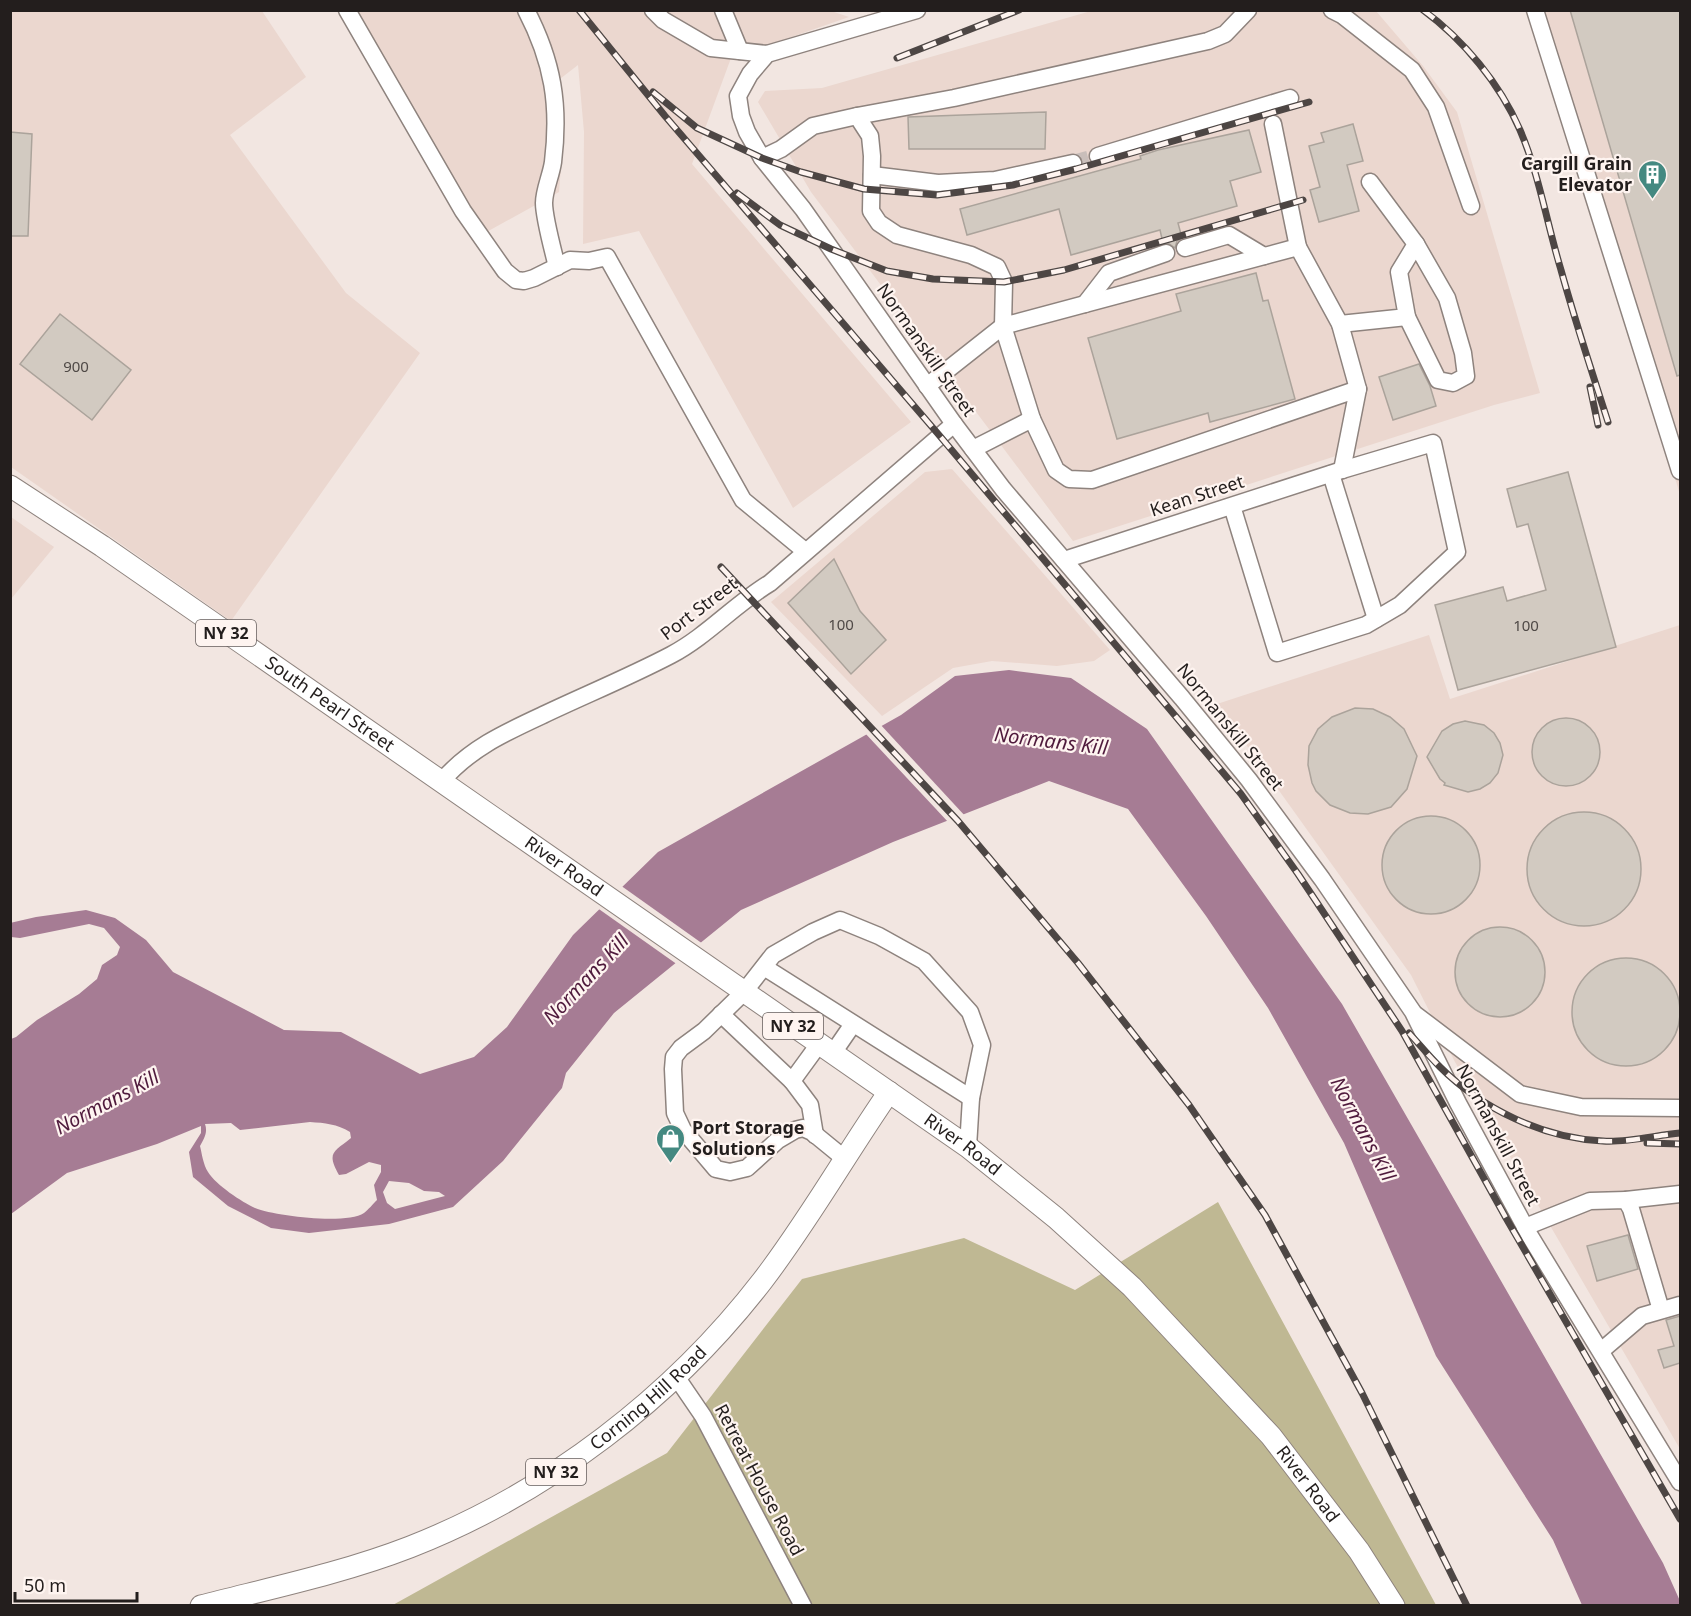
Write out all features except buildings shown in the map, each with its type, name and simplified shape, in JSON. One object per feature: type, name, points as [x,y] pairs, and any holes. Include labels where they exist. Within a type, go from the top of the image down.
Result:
[{"type":"main road","name":"South Pearl Street","points":[[11,487],[112,553],[441,782]]},
{"type":"main road","name":"River Road","points":[[441,782],[968,1147],[1056,1218],[1132,1287],[1271,1436],[1359,1551],[1394,1605]]},
{"type":"main road","name":"Corning Hill Road","points":[[201,1605],[377,1558],[409,1547],[472,1520],[534,1486],[589,1449],[636,1412],[700,1351],[763,1280],[889,1092]]},
{"type":"street","points":[[347,10],[463,211],[505,271],[516,280],[524,281],[570,260],[589,261],[607,257],[743,500],[805,550]]},
{"type":"street","points":[[526,10],[550,65],[556,110],[553,163],[544,203],[557,267]]},
{"type":"street","points":[[653,10],[663,20],[711,48],[767,54],[917,10]]},
{"type":"street","points":[[723,10],[740,51]]},
{"type":"street","points":[[762,158],[781,149],[813,126],[965,96],[1208,41],[1225,34],[1248,10]]},
{"type":"street","points":[[1332,10],[1342,15],[1412,70],[1436,107],[1471,206]]},
{"type":"street","points":[[1535,10],[1680,471]]},
{"type":"street","name":"Normanskill Street","points":[[767,54],[750,74],[738,96],[741,116],[762,158],[803,209],[954,424],[1004,489],[1249,780],[1322,879],[1413,1012],[1525,1227],[1680,1482]]},
{"type":"street","points":[[1098,156],[1290,98]]},
{"type":"street","points":[[857,116],[870,136],[871,211],[879,223],[897,235],[971,255],[997,267],[1004,282],[1004,326],[1032,419],[1056,470],[1069,479],[1092,480],[1358,389]]},
{"type":"street","points":[[1232,506],[1277,653],[1376,620],[1337,472],[1358,389],[1340,324],[1298,247],[1273,124]]},
{"type":"street","points":[[872,175],[938,183],[983,180],[1073,163]]},
{"type":"street","points":[[1370,182],[1416,244],[1447,298],[1463,353],[1466,376],[1452,383],[1438,380],[1407,317],[1399,272],[1416,244]]},
{"type":"street","points":[[1185,248],[1230,235],[1264,256]]},
{"type":"street","points":[[927,386],[1004,326],[1298,247]]},
{"type":"street","points":[[1085,304],[1109,273],[1166,253]]},
{"type":"street","points":[[1340,324],[1407,317]]},
{"type":"street","points":[[973,449],[1032,419]]},
{"type":"street","name":"Port Street","points":[[441,782],[465,756],[498,736],[672,654],[770,582],[954,424]]},
{"type":"street","name":"Kean Street","points":[[1064,560],[1433,443],[1457,552],[1400,605],[1376,620]]},
{"type":"street","points":[[845,1158],[815,1134],[803,1128],[778,1140],[747,1168],[730,1172],[716,1169],[683,1131],[675,1113],[673,1069],[674,1057],[681,1048],[704,1031],[744,992],[773,955],[813,932],[840,920],[879,936],[924,962],[970,1012],[982,1045],[971,1098],[968,1147]]},
{"type":"street","points":[[764,967],[971,1098]]},
{"type":"street","points":[[1413,1012],[1520,1094],[1581,1107],[1680,1108]]},
{"type":"street","points":[[721,1014],[792,1081],[810,1105],[815,1134]]},
{"type":"street","points":[[792,1081],[853,1024]]},
{"type":"street","points":[[1525,1227],[1590,1201],[1680,1194]]},
{"type":"street","points":[[1626,1200],[1632,1209],[1661,1310]]},
{"type":"street","points":[[1601,1351],[1642,1316],[1680,1305]]},
{"type":"street","name":"Retreat House Road","points":[[675,1375],[703,1416],[803,1605]]},
{"type":"shaded area","points":[[828,10],[849,17],[731,58],[692,164],[911,422],[793,508],[639,231],[583,244],[584,132],[578,65],[556,82],[563,141],[559,192],[483,234],[354,11]]},
{"type":"shaded area","points":[[11,11],[262,11],[306,77],[230,135],[346,293],[420,353],[231,621],[11,467]]},
{"type":"shaded area","points":[[1091,11],[1376,11],[1423,66],[1457,112],[1540,393],[1494,405],[1073,541],[811,192],[758,102],[765,91],[822,88]]},
{"type":"shaded area","name":"Cargill Grain Elevator","points":[[1538,11],[1680,11],[1680,495]]},
{"type":"shaded area","points":[[952,469],[1110,650],[1094,661],[1057,666],[992,661],[953,668],[882,716],[771,602],[925,472]]},
{"type":"shaded area","points":[[11,517],[54,547],[11,599]]},
{"type":"shaded area","points":[[1680,625],[1680,1449],[1455,1062],[1411,975],[1217,704],[1429,635],[1450,699]]},
{"type":"shaded area","points":[[1218,1202],[1436,1605],[391,1606],[667,1453],[802,1279],[964,1238],[1075,1290]]},
{"type":"water","name":"Normans Kill","points":[[1009,670],[1071,678],[1147,729],[1342,1004],[1663,1563],[1680,1605],[1582,1605],[1553,1540],[1436,1356],[1344,1143],[1268,1008],[1206,916],[1128,809],[1049,781],[893,842],[741,910],[614,1013],[566,1073],[562,1088],[503,1161],[453,1207],[389,1224],[309,1233],[271,1228],[228,1206],[193,1177],[189,1152],[201,1133],[201,1126],[157,1144],[67,1173],[11,1214],[11,1039],[79,994],[97,979],[102,965],[117,955],[120,947],[104,928],[89,924],[20,938],[11,937],[10,923],[86,910],[115,918],[146,940],[173,972],[284,1030],[341,1032],[420,1074],[474,1057],[507,1027],[573,935],[658,852],[901,715],[955,676]],"holes":[[[310,1122],[326,1123],[350,1132],[351,1138],[334,1153],[333,1161],[339,1175],[346,1174],[369,1162],[381,1165],[381,1172],[374,1185],[377,1200],[364,1213],[355,1217],[327,1219],[265,1211],[255,1208],[230,1193],[206,1169],[200,1146],[206,1133],[205,1124],[231,1123],[240,1130]],[[389,1181],[409,1183],[424,1191],[439,1192],[445,1196],[395,1209],[387,1203],[383,1192]]]},
{"type":"pier","points":[[879,723],[966,817],[949,823],[864,732]]},
{"type":"pier","points":[[620,885],[703,944],[678,965],[596,907]]},
{"type":"tunnel","points":[[1073,163],[1098,156]]},
{"type":"railway","points":[[579,10],[665,116],[939,435],[1241,794],[1298,874],[1402,1031],[1506,1218],[1680,1519]]},
{"type":"railway","points":[[897,58],[1019,10]]},
{"type":"railway","points":[[1423,10],[1453,35],[1479,64],[1502,96],[1520,130],[1532,164],[1566,289],[1608,422]]},
{"type":"railway","points":[[653,92],[697,128],[762,158],[801,172],[864,189],[937,195],[1013,185],[1309,102]]},
{"type":"railway","points":[[737,193],[780,225],[831,249],[887,271],[933,279],[1004,282],[1064,270],[1303,200]]},
{"type":"railway","points":[[1590,387],[1598,425]]},
{"type":"railway","points":[[721,567],[958,821],[1078,963],[1189,1105],[1265,1215],[1362,1393],[1467,1606]]},
{"type":"railway","points":[[1409,1033],[1440,1067],[1475,1096],[1515,1119],[1536,1127],[1580,1139],[1603,1141],[1631,1140],[1680,1133]]},
{"type":"railway","points":[[1647,1143],[1680,1144]]},
{"type":"place","name":"Cargill Grain Elevator","points":[[1653,200]]},
{"type":"place","name":"Port Storage Solutions","points":[[671,1164]]}]
